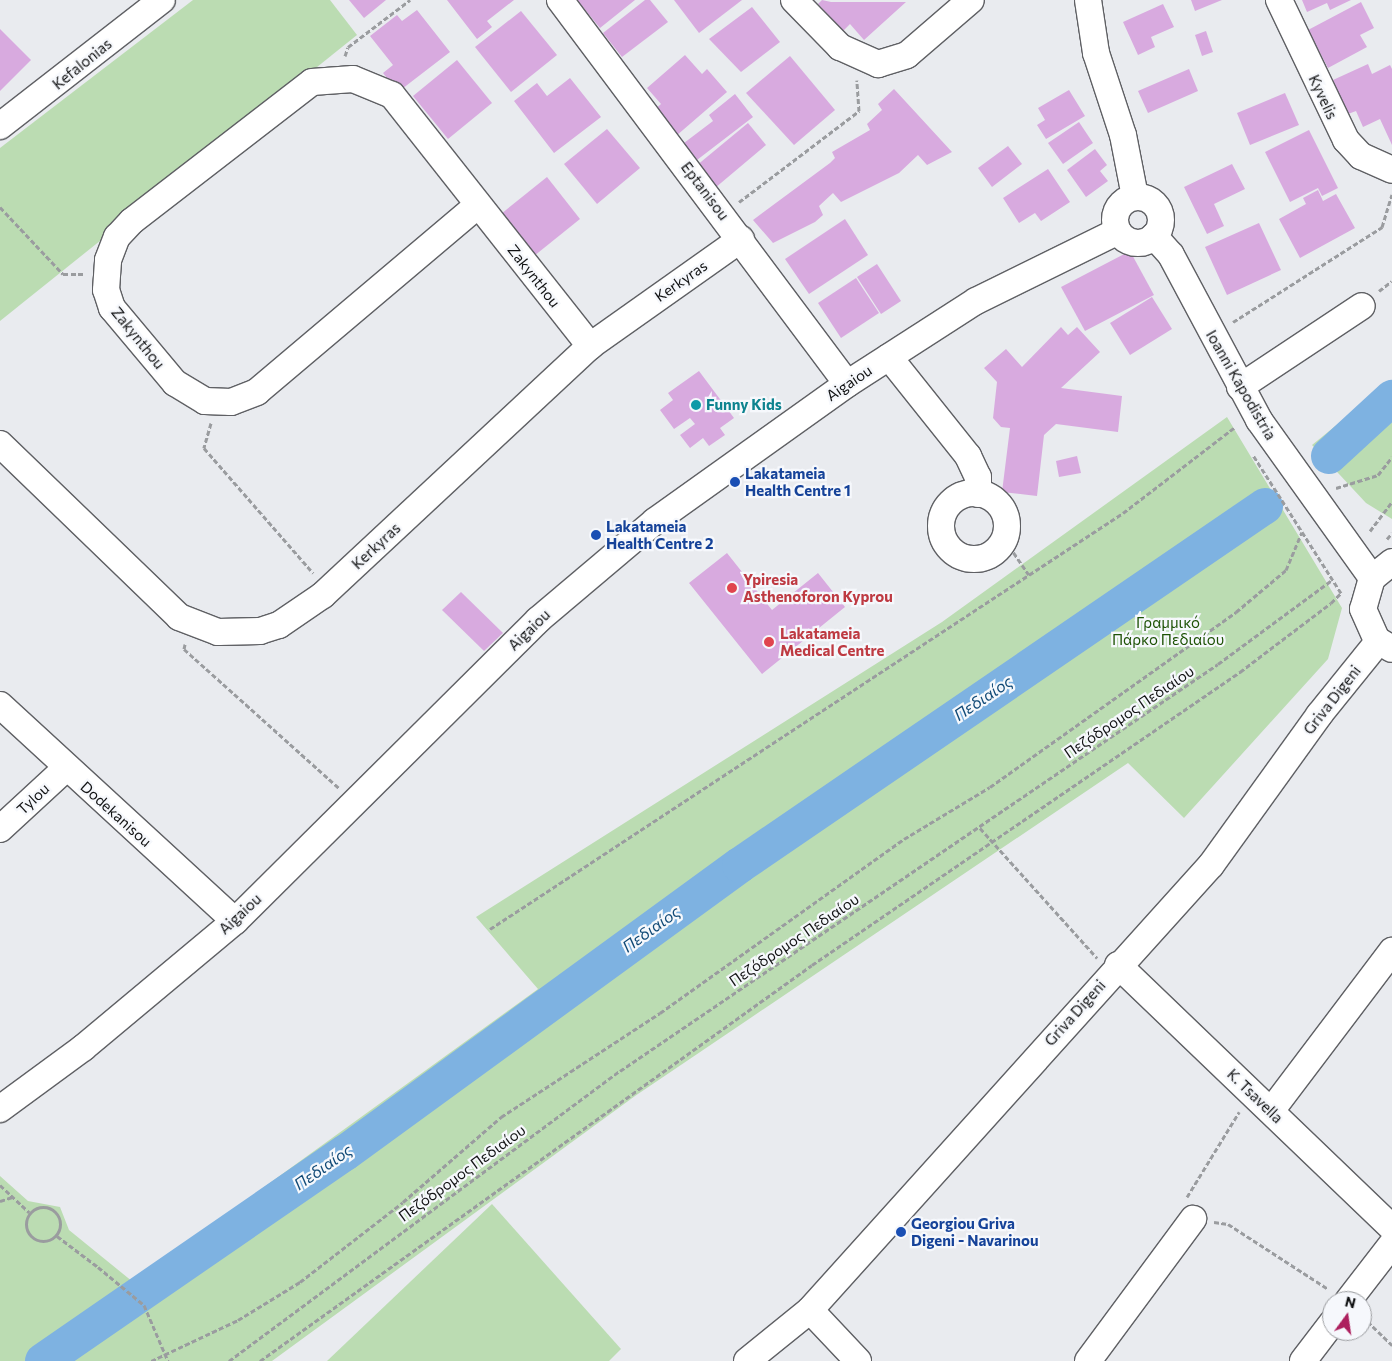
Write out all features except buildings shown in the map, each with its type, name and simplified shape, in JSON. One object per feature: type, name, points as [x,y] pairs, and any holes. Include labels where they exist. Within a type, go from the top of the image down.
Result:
[{"type":"street","name":"Kefalonias","points":[[0,126],[162,0]]},
{"type":"street","name":"Eptanisou","points":[[560,0],[741,239],[847,384]]},
{"type":"street","points":[[794,0],[818,29],[856,54],[878,64],[907,55],[971,0]]},
{"type":"street","points":[[1088,0],[1096,52],[1123,135],[1135,197]]},
{"type":"street","name":"Kyvelis","points":[[1279,0],[1346,140],[1360,156],[1392,170]]},
{"type":"street","name":"Zakynthou","points":[[478,205],[256,392],[231,402],[196,397],[175,384],[112,308],[107,274],[117,237],[132,221],[312,82],[338,78],[373,84],[392,95],[590,346]]},
{"type":"street","points":[[1135,197],[1150,200],[1160,212],[1161,226],[1154,236],[1137,243],[1118,231],[1118,210],[1135,197]]},
{"type":"street","name":"Aigaiou","points":[[0,1109],[83,1048],[235,921],[354,802],[587,576],[847,384],[976,301],[1118,231]]},
{"type":"street","name":"Ioanni Kapodistria","points":[[1154,236],[1171,255],[1240,387],[1384,560]]},
{"type":"street","name":"Kerkyras","points":[[0,444],[179,617],[218,632],[260,631],[301,612],[328,590],[590,346],[741,239]]},
{"type":"street","points":[[1240,387],[1362,306]]},
{"type":"street","points":[[890,357],[968,456],[978,477],[978,494]]},
{"type":"street","points":[[978,494],[1003,510],[1005,540],[991,555],[968,559],[958,556],[943,538],[942,515],[948,505],[957,498],[978,494]]},
{"type":"street","points":[[1384,560],[1363,610],[1385,645]]},
{"type":"street","name":"Griva Digeni","points":[[747,1361],[810,1310],[1114,969],[1210,865],[1385,645]]},
{"type":"street","name":"Dodekanisou","points":[[0,705],[66,768],[235,921]]},
{"type":"street","name":"Tylou","points":[[0,829],[66,768]]},
{"type":"street","points":[[1271,1112],[1392,951]]},
{"type":"street","name":"K. Tsavella","points":[[1114,969],[1252,1093],[1392,1228]]},
{"type":"street","points":[[1088,1361],[1193,1220]]},
{"type":"street","points":[[1345,1291],[1392,1244]]},
{"type":"street","points":[[810,1310],[858,1361]]},
{"type":"street","points":[[1303,1361],[1322,1335]]},
{"type":"path","points":[[338,78],[348,47],[410,0]]},
{"type":"path","points":[[722,214],[859,111],[856,54]]},
{"type":"path","points":[[1228,325],[1382,227],[1392,194]]},
{"type":"path","points":[[0,207],[63,274],[107,274]]},
{"type":"path","points":[[217,401],[204,448],[328,590]]},
{"type":"path","points":[[490,929],[1123,513],[1234,425],[1240,433]]},
{"type":"path","points":[[260,1361],[804,971],[1240,672],[1341,593],[1250,450]]},
{"type":"path","points":[[1334,489],[1378,475],[1392,457]]},
{"type":"path","points":[[1370,531],[1392,502]]},
{"type":"path","points":[[151,1361],[238,1320],[300,1282],[403,1202],[501,1117],[660,1013],[904,839],[990,787],[1236,612],[1286,570],[1303,532]]},
{"type":"path","points":[[1384,560],[1392,532]]},
{"type":"path","points":[[1005,540],[1029,575]]},
{"type":"path","name":"Πεζόδρομος Πεδιαίου","points":[[228,1361],[620,1071],[980,828],[1332,580]]},
{"type":"path","points":[[191,623],[184,649],[354,802]]},
{"type":"path","points":[[980,828],[1114,969]]},
{"type":"path","points":[[1252,1093],[1186,1193],[1193,1220],[1228,1224],[1332,1291]]},
{"type":"path","points":[[0,1184],[30,1212]]},
{"type":"path","points":[[0,1201],[12,1197]]},
{"type":"path","points":[[30,1212],[50,1208],[59,1215],[57,1236]]},
{"type":"path","points":[[30,1212],[26,1228],[36,1240],[57,1236],[144,1305],[168,1361]]},
{"type":"path","points":[[1372,1326],[1392,1346]]},
{"type":"green space","points":[[193,0],[330,0],[357,35],[0,321],[0,148]]},
{"type":"green space","points":[[1392,380],[1392,519],[1366,503],[1312,445]]},
{"type":"green space","name":"Γραμμικό Πάρκο Πεδιαίου","points":[[1227,417],[1342,608],[1328,659],[1184,818],[1128,763],[635,1096],[272,1361],[0,1361],[0,1176],[28,1201],[60,1207],[69,1230],[133,1282],[538,989],[476,917],[942,622]]},
{"type":"green space","points":[[492,1204],[621,1349],[609,1361],[327,1361]]},
{"type":"waterway","name":"Πεδιαίος","points":[[1329,456],[1392,398]]},
{"type":"waterway","name":"Πεδιαίος","points":[[43,1361],[345,1153],[740,865],[1265,506]]},
{"type":"place","name":"Funny Kids","points":[[696,405]]},
{"type":"place","name":"Lakatameia Health Centre 1","points":[[735,482]]},
{"type":"place","name":"Lakatameia Health Centre 2","points":[[596,535]]},
{"type":"place","name":"Ypiresia Asthenoforon Kyprou","points":[[732,588]]},
{"type":"place","name":"Lakatameia Medical Centre","points":[[769,642]]},
{"type":"place","name":"Georgiou Griva Digeni - Navarinou","points":[[901,1232]]}]
